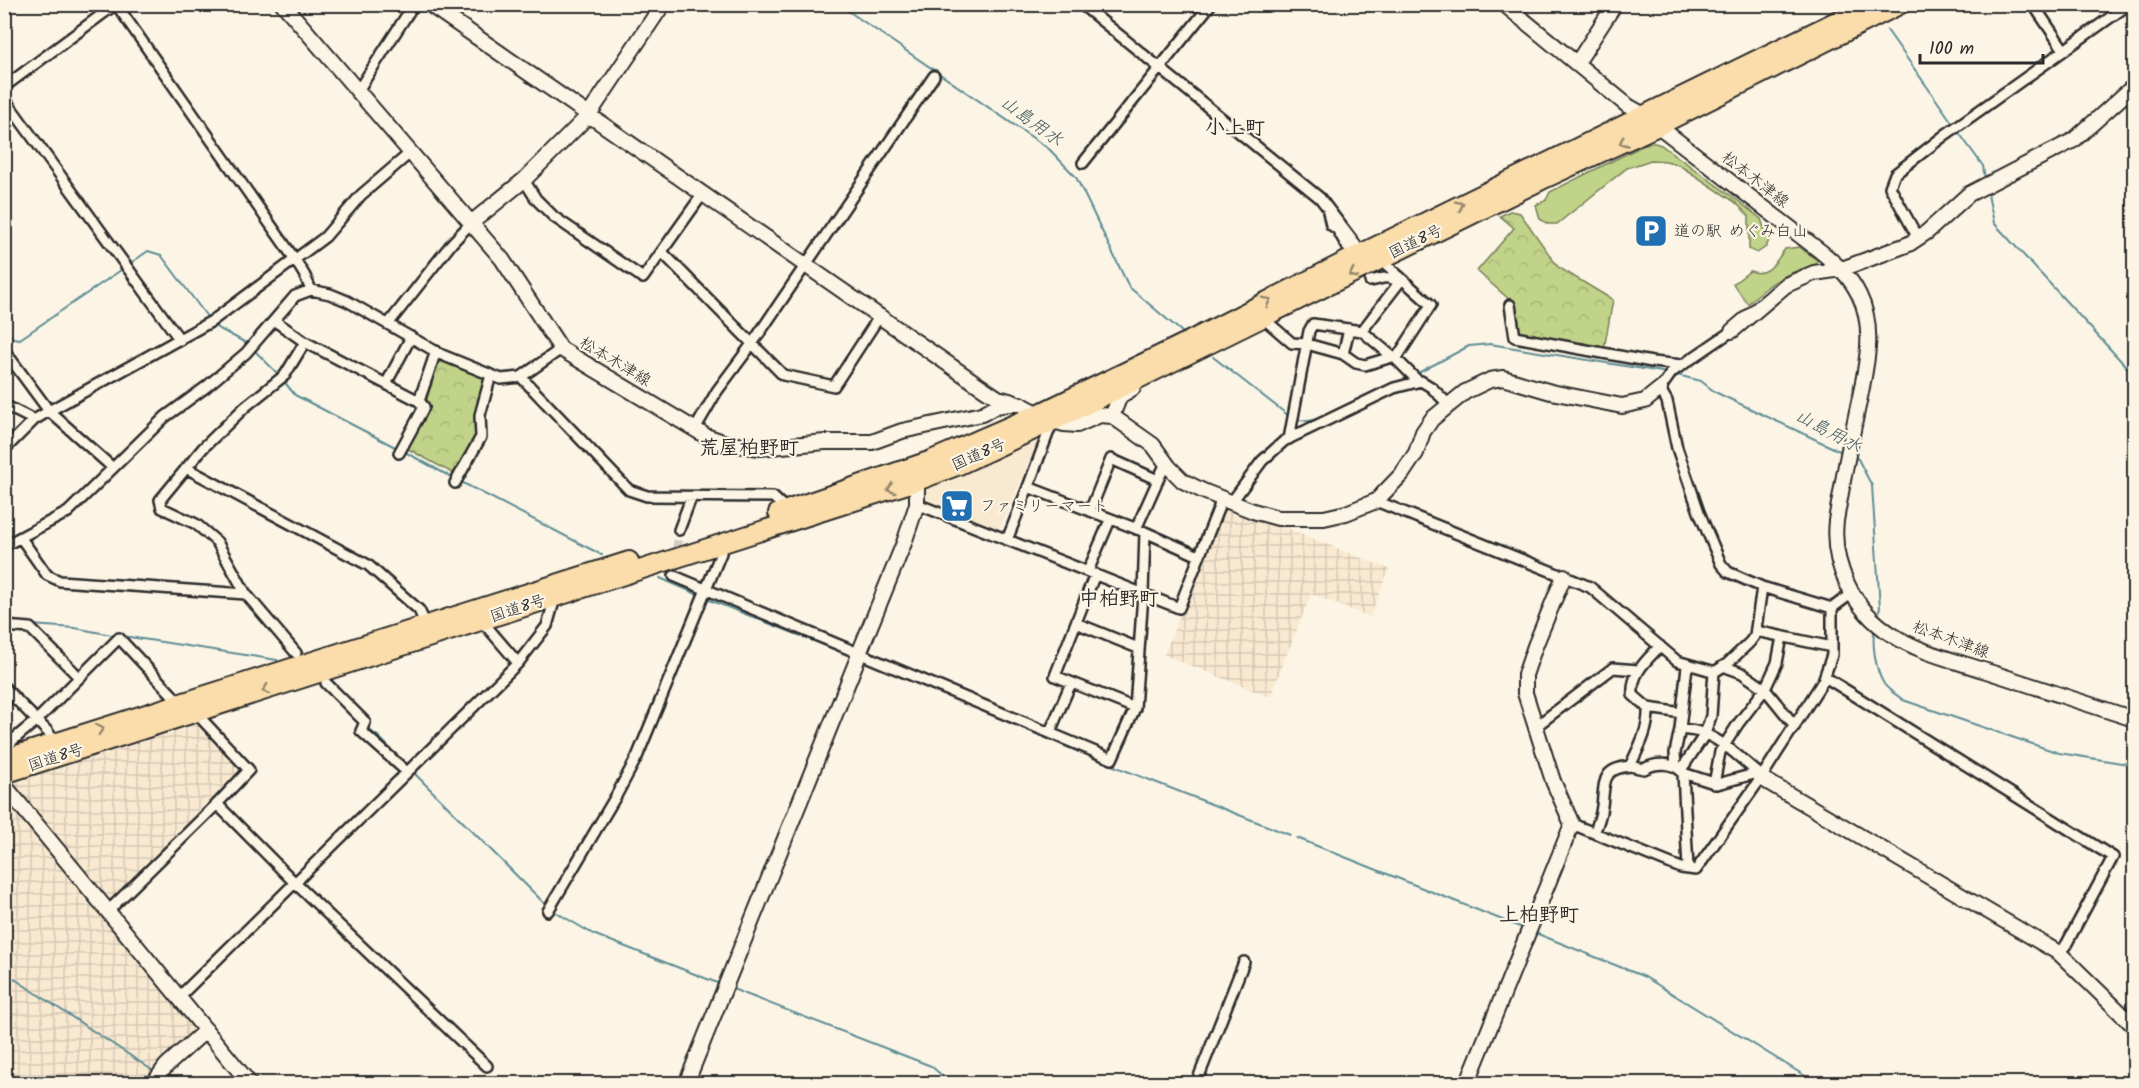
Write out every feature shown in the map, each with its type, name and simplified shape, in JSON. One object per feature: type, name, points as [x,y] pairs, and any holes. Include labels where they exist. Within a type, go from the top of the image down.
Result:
[{"type":"highway","name":"国道8号","points":[[7,764],[55,743],[788,510],[1046,417],[1185,357],[1381,260],[1651,121],[1871,4]]},
{"type":"highway","name":"国道8号","points":[[7,764],[196,713],[917,481],[960,465],[1355,251],[1651,121],[1901,4]]},
{"type":"street","points":[[4,87],[116,4],[296,261],[311,290]]},
{"type":"street","name":"松本木津線","points":[[283,4],[502,259],[561,349],[706,436],[729,444],[760,448],[825,442],[872,442],[902,431],[982,414],[996,406],[1020,404]]},
{"type":"street","points":[[357,92],[414,4]]},
{"type":"street","points":[[429,4],[998,398],[1020,404],[1046,417],[1077,425],[1100,415],[1112,416],[1153,445],[1183,481],[1253,512],[1278,518],[1324,518],[1346,513],[1376,501],[1402,474],[1416,453],[1423,432],[1432,419],[1465,392],[1490,380],[1503,378],[1551,392],[1622,406],[1645,401],[1683,365],[1732,331],[1786,285],[1814,273],[1842,269],[1909,244],[1969,194],[2074,140],[2134,86]]},
{"type":"street","points":[[388,323],[452,243],[471,223],[524,180],[588,116],[663,4]]},
{"type":"street","points":[[1081,4],[1320,198],[1355,251]]},
{"type":"street","points":[[1083,163],[1211,4]]},
{"type":"street","name":"松本木津線","points":[[1504,4],[1628,106],[1651,121],[1842,269],[1859,295],[1868,326],[1869,357],[1836,522],[1836,538],[1842,571],[1851,594],[1878,624],[1891,634],[1929,653],[2134,719]]},
{"type":"street","points":[[1577,63],[1615,4]]},
{"type":"street","points":[[2033,4],[2064,50]]},
{"type":"street","points":[[1918,238],[1890,187],[1895,174],[1960,124],[2124,7],[2134,6]]},
{"type":"street","points":[[695,429],[717,391],[752,344],[934,76]]},
{"type":"street","points":[[4,98],[180,340]]},
{"type":"street","points":[[4,450],[34,420],[212,321],[296,261],[326,237],[361,195],[410,153]]},
{"type":"street","points":[[524,180],[536,200],[554,217],[643,278],[663,253],[702,195]]},
{"type":"street","points":[[1327,208],[1331,225],[1355,251]]},
{"type":"street","points":[[663,253],[783,375],[834,386],[879,317]]},
{"type":"street","points":[[1381,260],[1401,281],[1431,305],[1395,358]]},
{"type":"street","points":[[1370,281],[1393,277],[1401,281]]},
{"type":"street","points":[[1362,331],[1401,281]]},
{"type":"street","points":[[4,546],[68,512],[165,417],[246,353],[295,296],[311,290],[347,301],[436,351],[501,379],[521,377],[561,349]]},
{"type":"street","points":[[1510,305],[1515,337],[1652,362],[1683,365]]},
{"type":"street","points":[[1263,318],[1292,343],[1306,344],[1343,354],[1356,363],[1365,365],[1395,358]]},
{"type":"street","points":[[274,321],[306,342],[419,401],[424,407],[399,453]]},
{"type":"street","points":[[1289,439],[1306,344],[1313,324],[1362,331],[1395,358],[1418,381],[1431,387],[1448,404]]},
{"type":"street","points":[[1343,354],[1349,329]]},
{"type":"street","points":[[386,384],[411,337]]},
{"type":"street","points":[[296,653],[246,594],[217,542],[196,524],[162,508],[160,500],[203,448],[281,378],[306,342]]},
{"type":"street","points":[[4,350],[49,411],[113,468]]},
{"type":"street","points":[[419,401],[436,351]]},
{"type":"street","points":[[1112,416],[1120,396],[1169,370],[1185,357]]},
{"type":"street","points":[[455,483],[481,437],[480,415],[491,375]]},
{"type":"street","points":[[521,377],[629,490],[647,496],[773,497],[788,510]]},
{"type":"street","points":[[1667,379],[1666,401],[1677,448],[1699,512],[1721,564],[1728,572],[1762,587],[1832,608]]},
{"type":"street","points":[[917,504],[1179,608],[1199,556],[1227,501],[1262,461],[1289,439],[1394,388],[1418,381]]},
{"type":"street","points":[[4,405],[34,420]]},
{"type":"street","points":[[978,442],[982,414]]},
{"type":"street","points":[[1006,540],[1028,487],[1046,417]]},
{"type":"street","points":[[1090,511],[1112,459],[1158,480]]},
{"type":"street","points":[[674,576],[858,656],[1112,759],[1135,708],[1143,594],[1141,531],[1166,463]]},
{"type":"street","points":[[186,468],[368,565],[419,610],[426,625]]},
{"type":"street","points":[[686,1083],[904,543],[917,504],[917,481]]},
{"type":"street","points":[[1028,487],[1199,556]]},
{"type":"street","points":[[679,530],[691,498]]},
{"type":"street","points":[[1376,501],[1590,587],[1677,661],[1688,666],[1714,671],[1750,642],[1756,630],[1762,587]]},
{"type":"street","points":[[1110,520],[1076,623],[1055,676],[1135,708]]},
{"type":"street","points":[[21,538],[47,575],[60,581],[246,594]]},
{"type":"street","points":[[549,908],[637,758],[721,553],[718,545]]},
{"type":"street","points":[[1564,576],[1534,646],[1525,675],[1525,693],[1553,781],[1572,824],[1682,868],[1688,867],[1696,870],[1795,726],[1825,677],[1832,655],[1832,608]]},
{"type":"street","points":[[1832,608],[1851,594]]},
{"type":"street","points":[[179,998],[518,663],[548,626],[555,598]]},
{"type":"street","points":[[482,621],[518,663]]},
{"type":"street","points":[[1076,623],[1138,648]]},
{"type":"street","points":[[4,626],[30,628],[79,677]]},
{"type":"street","points":[[1756,630],[1832,647]]},
{"type":"street","points":[[1714,784],[1720,752],[1765,689],[1777,663],[1782,637]]},
{"type":"street","points":[[7,764],[9,746],[13,740],[37,720],[119,638],[180,703]]},
{"type":"street","points":[[1660,646],[1638,670],[1633,695],[1648,708],[1682,713]]},
{"type":"street","points":[[1688,666],[1675,753],[1680,770],[1688,867]]},
{"type":"street","points":[[1723,666],[1742,673],[1765,689],[1795,726]]},
{"type":"street","points":[[1535,727],[1613,669],[1638,670]]},
{"type":"street","points":[[1680,770],[1705,734],[1711,716],[1714,671]]},
{"type":"street","points":[[1825,677],[2113,857],[2066,945],[2059,953]]},
{"type":"street","points":[[326,683],[365,722],[361,731],[409,770]]},
{"type":"street","points":[[1050,732],[1071,683]]},
{"type":"street","points":[[4,687],[48,732],[55,743]]},
{"type":"street","points":[[1630,766],[1645,736],[1648,708]]},
{"type":"street","points":[[108,911],[249,770],[196,713]]},
{"type":"street","points":[[1680,729],[1705,734],[1724,745],[1760,775],[2059,953],[2134,1026]]},
{"type":"street","points":[[1594,833],[1601,815],[1603,783],[1608,774],[1618,767],[1630,766],[1640,769],[1652,764],[1666,764],[1714,784],[1760,775]]},
{"type":"street","points":[[4,785],[250,1083]]},
{"type":"street","points":[[217,804],[487,1066]]},
{"type":"street","points":[[1467,1083],[1572,824]]},
{"type":"street","points":[[1196,1083],[1244,962]]},
{"type":"street","points":[[157,1078],[206,1030]]},
{"type":"shaded area","points":[[1041,435],[999,531],[924,500],[923,483]]},
{"type":"shaded area","points":[[1224,503],[1389,569],[1370,617],[1311,594],[1270,697],[1164,655]]},
{"type":"shaded area","points":[[199,724],[243,770],[111,902],[105,903],[14,789],[13,783]]},
{"type":"shaded area","points":[[4,793],[195,1025],[191,1036],[148,1083],[5,1083]]},
{"type":"green space","points":[[1648,143],[1661,145],[1761,219],[1767,236],[1770,238],[1766,247],[1757,253],[1749,249],[1749,216],[1735,202],[1679,165],[1666,161],[1651,160],[1627,168],[1557,224],[1548,224],[1540,219],[1536,205],[1546,200],[1550,192]]},
{"type":"green space","points":[[1510,211],[1520,213],[1558,267],[1613,300],[1604,349],[1521,335],[1517,332],[1511,301],[1477,271],[1514,228],[1500,216]]},
{"type":"green space","points":[[1799,247],[1817,260],[1816,265],[1779,279],[1748,304],[1733,284],[1750,271],[1757,273],[1767,271],[1785,249]]},
{"type":"green space","points":[[439,359],[488,379],[475,426],[478,433],[456,475],[406,448],[428,404],[427,398]]},
{"type":"waterway","name":"山島用水","points":[[838,4],[1049,149],[1076,177],[1129,287],[1182,332]]},
{"type":"waterway","points":[[1887,30],[1954,125]]},
{"type":"waterway","points":[[1957,130],[1983,166],[1985,179]]},
{"type":"waterway","points":[[1987,190],[1994,223],[2134,375]]},
{"type":"waterway","points":[[128,265],[148,251],[161,255],[208,318]]},
{"type":"waterway","points":[[4,328],[13,338],[20,339],[124,268]]},
{"type":"waterway","points":[[214,326],[250,345]]},
{"type":"waterway","name":"山島用水","points":[[1420,372],[1469,346],[1490,344],[1668,373]]},
{"type":"waterway","points":[[253,349],[279,375]]},
{"type":"waterway","name":"山島用水","points":[[1213,357],[1289,416]]},
{"type":"waterway","name":"山島用水","points":[[1673,374],[1701,381],[1715,392],[1844,453]]},
{"type":"waterway","points":[[282,379],[295,395],[397,448]]},
{"type":"waterway","name":"山島用水","points":[[1298,420],[1309,421],[1325,417]]},
{"type":"waterway","points":[[405,452],[451,477]]},
{"type":"waterway","name":"山島用水","points":[[1852,456],[1858,459],[1872,486],[1880,607],[1878,617]]},
{"type":"waterway","points":[[461,482],[602,555]]},
{"type":"waterway","points":[[660,578],[699,595]]},
{"type":"waterway","points":[[707,599],[852,656]]},
{"type":"waterway","points":[[31,625],[75,628],[117,636]]},
{"type":"waterway","name":"山島用水","points":[[1875,628],[1874,649],[1881,679],[1903,700],[2059,753],[2134,765]]},
{"type":"waterway","points":[[123,636],[277,660]]},
{"type":"waterway","points":[[863,660],[1079,752]]},
{"type":"waterway","points":[[325,690],[361,725]]},
{"type":"waterway","points":[[366,728],[378,736],[408,767]]},
{"type":"waterway","points":[[1091,757],[1290,835]]},
{"type":"waterway","points":[[412,771],[548,907]]},
{"type":"waterway","points":[[1297,838],[1525,929]]},
{"type":"waterway","points":[[552,910],[593,934],[720,984]]},
{"type":"waterway","points":[[1533,932],[1645,977],[1818,1084]]},
{"type":"waterway","points":[[4,972],[155,1072]]},
{"type":"waterway","points":[[730,988],[931,1066],[945,1078],[944,1084]]},
{"type":"waterway","points":[[165,1079],[173,1084]]},
{"type":"tunnel","points":[[674,576],[679,530]]},
{"type":"place","name":"道の駅 めぐみ白山","points":[[1651,231]]},
{"type":"place","name":"ファミリーマート","points":[[957,506]]},
{"type":"district","name":"小上町","points":[[1235,129]]},
{"type":"district","name":"荒屋柏野町","points":[[749,449]]},
{"type":"district","name":"中柏野町","points":[[1119,600]]},
{"type":"district","name":"上柏野町","points":[[1539,916]]}]
